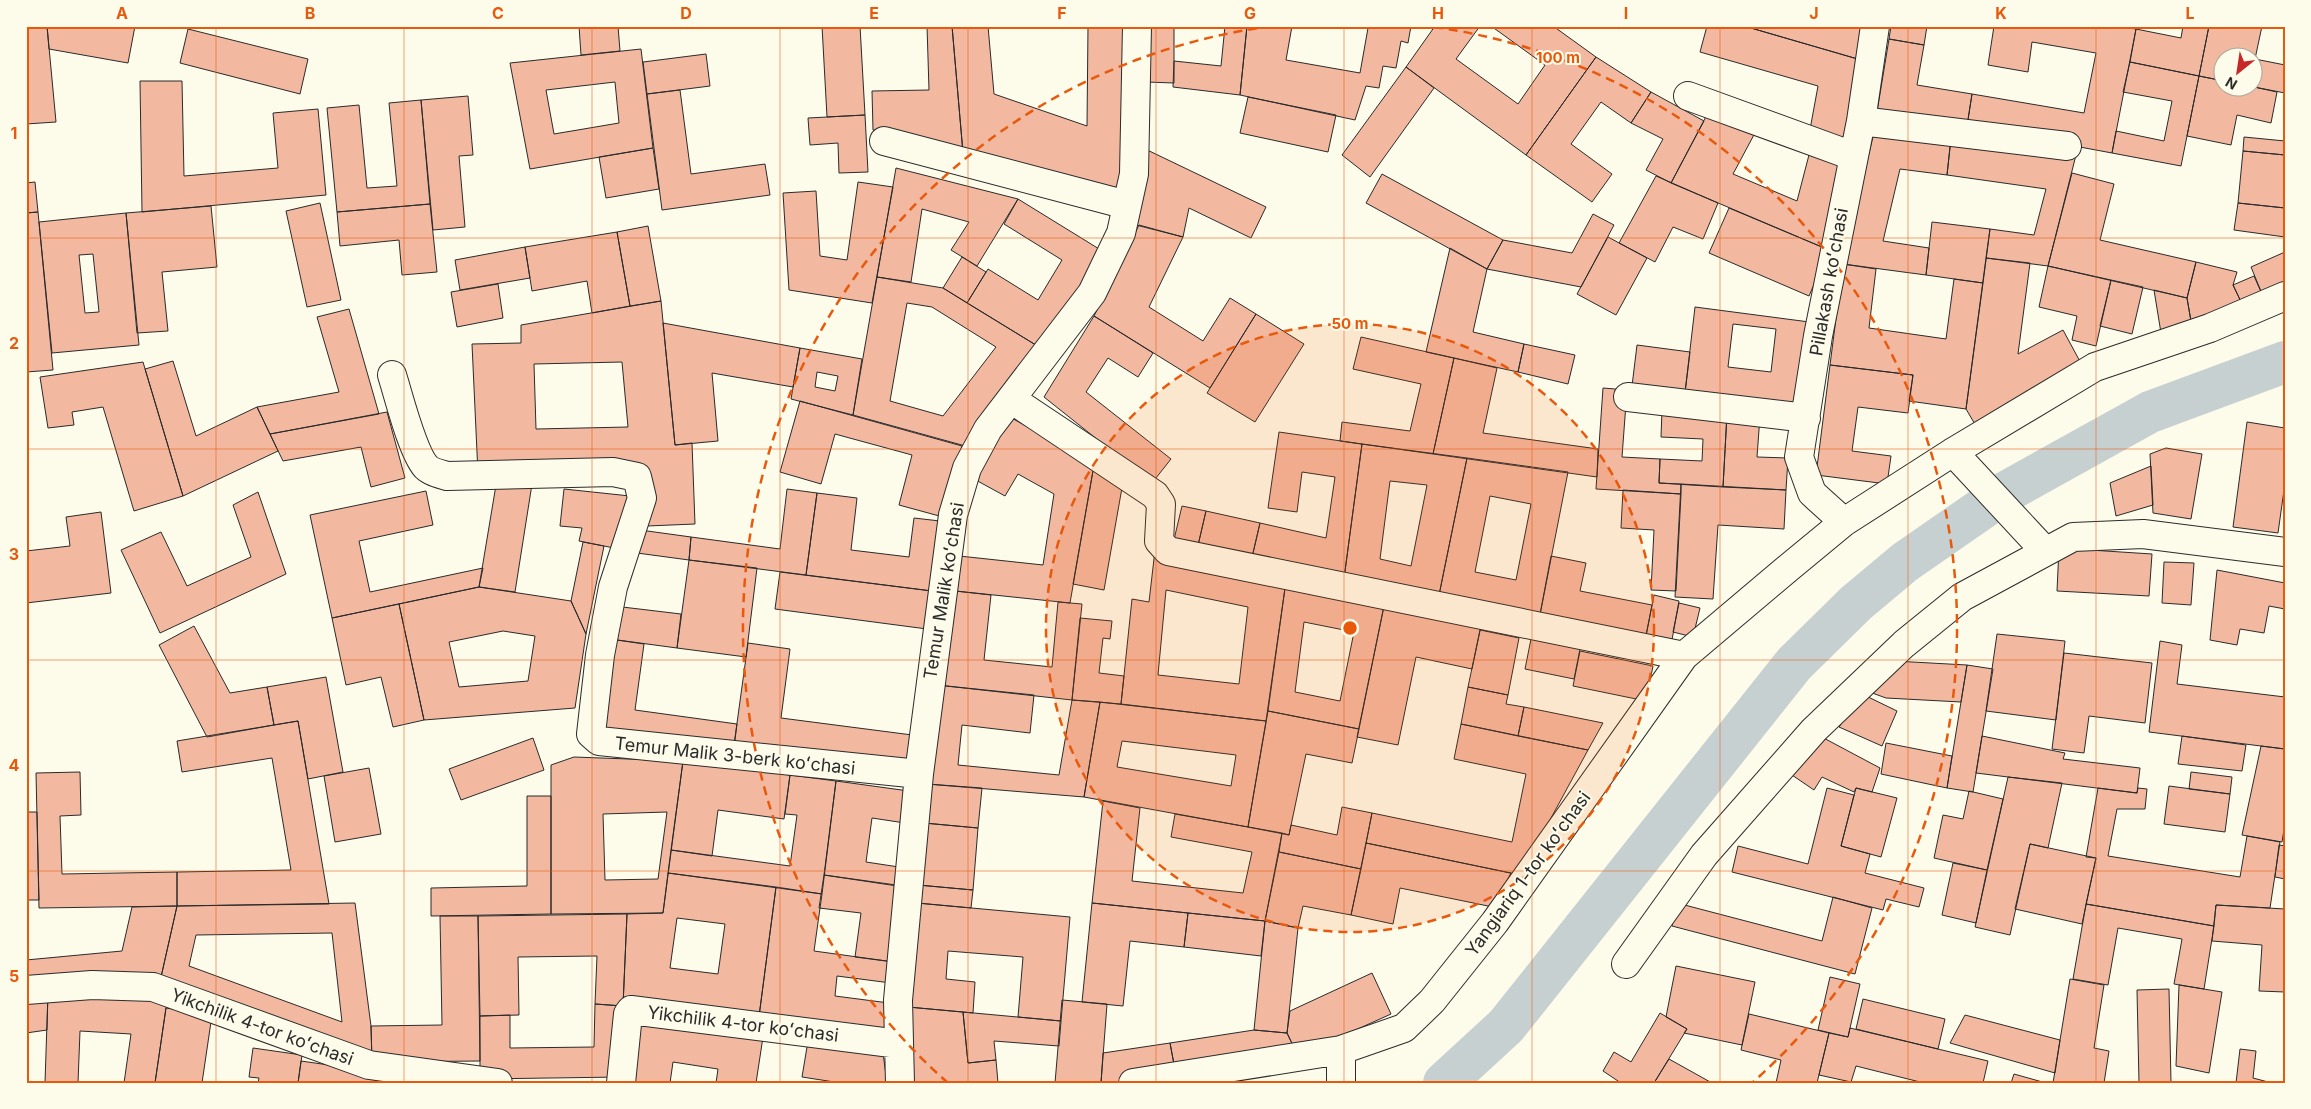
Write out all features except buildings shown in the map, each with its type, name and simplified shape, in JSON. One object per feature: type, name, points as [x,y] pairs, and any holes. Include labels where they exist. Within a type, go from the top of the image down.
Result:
[{"type":"street","name":"Temur Malik koʻchasi","points":[[900,1083],[898,1000],[919,774],[953,516],[967,468],[988,429],[1092,292],[1121,233],[1134,174],[1137,26]]},
{"type":"street","name":"Pillakash koʻchasi","points":[[1844,522],[1812,493],[1798,458],[1818,336],[1861,121],[1875,26]]},
{"type":"street","points":[[1688,96],[1853,156]]},
{"type":"street","points":[[1861,121],[2066,146]]},
{"type":"street","points":[[884,141],[1127,205]]},
{"type":"street","name":"Yangiariq 1-tor koʻchasi","points":[[1133,1083],[1341,1050],[1404,1028],[1432,1002],[1495,922],[1684,656],[1844,522],[1953,452],[2095,367],[2210,328],[2285,296]]},
{"type":"street","name":"Temur Malik 3-berk koʻchasi","points":[[392,375],[419,456],[427,468],[434,472],[447,476],[613,472],[637,477],[642,498],[613,587],[600,655],[591,734],[599,741],[919,774]]},
{"type":"street","points":[[1628,398],[1806,418]]},
{"type":"street","points":[[1011,399],[1155,495],[1161,504],[1159,541],[1168,551],[1684,656]]},
{"type":"street","points":[[1953,452],[2041,546]]},
{"type":"street","points":[[1626,964],[1704,855],[1814,730],[1904,644],[1962,597],[2041,546],[2073,537],[2143,534],[2285,552]]},
{"type":"street","name":"Yikchilik 4-tor koʻchasi","points":[[26,990],[92,985],[153,987],[369,1066],[498,1083]]},
{"type":"street","name":"Yikchilik 4-tor koʻchasi","points":[[621,1083],[628,1014],[631,1010],[899,1044]]},
{"type":"street","points":[[1341,1050],[1341,1081]]},
{"type":"waterway","points":[[1444,1083],[1506,1026],[1794,664],[1856,603],[1905,562],[2006,492],[2150,412],[2285,362]]}]
